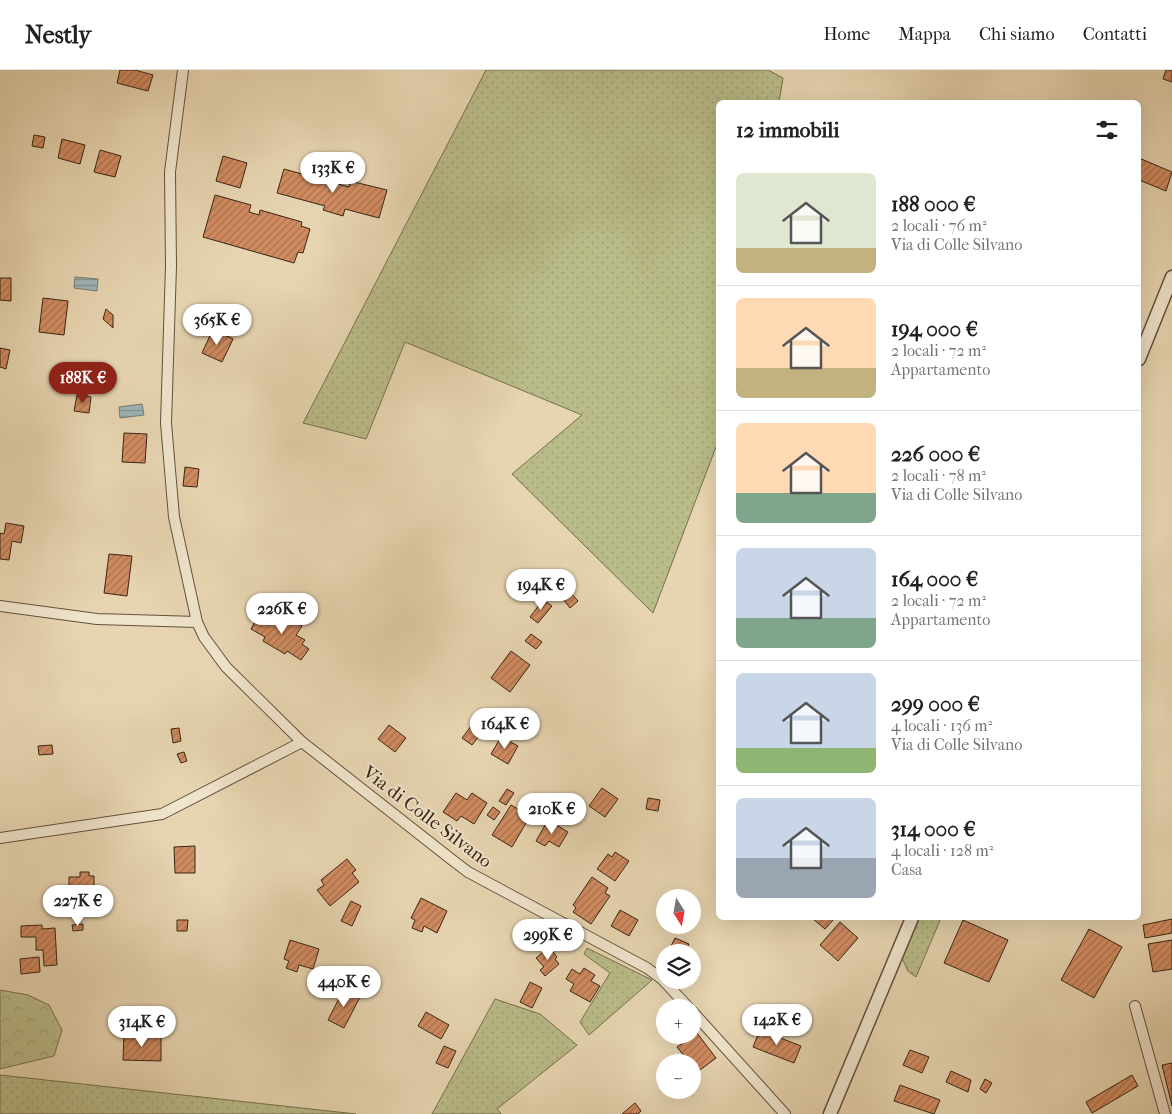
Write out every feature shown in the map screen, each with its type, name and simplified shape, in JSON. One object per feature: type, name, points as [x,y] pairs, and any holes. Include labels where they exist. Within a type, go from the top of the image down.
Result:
[{"type":"street","name":"Via di Colle Silvano","points":[[183,70],[170,172],[171,280],[166,423],[174,517],[197,622],[204,637],[226,666],[302,742],[468,872],[647,968],[662,979],[681,999]]},
{"type":"street","points":[[1141,353],[1172,277]]},
{"type":"street","points":[[0,606],[107,619],[197,622]]},
{"type":"street","points":[[0,838],[162,814],[302,742]]},
{"type":"street","points":[[830,1114],[911,920]]},
{"type":"street","points":[[1135,1006],[1165,1114]]},
{"type":"street","points":[[701,1021],[785,1114]]},
{"type":"green space","points":[[486,70],[768,70],[783,78],[779,100],[716,100],[716,447],[653,613],[512,474],[582,415],[405,342],[366,439],[303,423]]},
{"type":"green space","points":[[918,920],[940,920],[916,977],[908,971],[902,958]]},
{"type":"green space","points":[[587,948],[652,980],[589,1035],[580,1022],[610,973],[584,954]]},
{"type":"green space","points":[[0,990],[28,995],[49,1005],[62,1030],[54,1056],[0,1069]]},
{"type":"green space","points":[[495,999],[540,1014],[577,1045],[497,1109],[501,1114],[432,1114]]},
{"type":"green space","points":[[0,1075],[356,1114],[0,1114]]},
{"type":"water","points":[[75,277],[98,279],[97,291],[74,288]]},
{"type":"water","points":[[142,404],[144,415],[120,418],[119,407]]},
{"type":"building","points":[[120,70],[135,70],[153,75],[148,91],[117,83]]},
{"type":"building","points":[[1166,70],[1172,70],[1172,82],[1163,79]]},
{"type":"building","points":[[34,135],[45,137],[43,148],[32,146]]},
{"type":"building","points":[[62,139],[85,145],[80,164],[58,158]]},
{"type":"building","points":[[100,150],[121,156],[115,177],[94,172]]},
{"type":"building","points":[[223,156],[247,163],[240,188],[216,181]]},
{"type":"building","points":[[1141,159],[1172,172],[1166,191],[1141,181]]},
{"type":"building","points":[[284,169],[349,187],[350,181],[387,190],[379,218],[345,209],[343,216],[323,210],[325,206],[277,193]]},
{"type":"building","points":[[215,195],[251,205],[249,212],[259,215],[260,210],[302,222],[301,226],[310,229],[303,253],[298,252],[294,263],[203,237]]},
{"type":"building","points":[[0,278],[11,278],[11,301],[0,300]]},
{"type":"building","points":[[43,298],[68,301],[64,335],[39,332]]},
{"type":"building","points":[[106,309],[113,315],[113,328],[103,319]]},
{"type":"building","points":[[213,329],[233,339],[222,362],[202,353]]},
{"type":"building","points":[[0,348],[10,350],[6,369],[0,367]]},
{"type":"building","points":[[77,395],[91,397],[89,413],[74,411]]},
{"type":"building","points":[[124,433],[147,434],[145,463],[122,462]]},
{"type":"building","points":[[185,467],[199,469],[197,487],[183,486]]},
{"type":"building","points":[[6,523],[24,526],[21,543],[12,541],[9,560],[0,559],[0,533],[4,534]]},
{"type":"building","points":[[109,554],[132,556],[127,596],[104,593]]},
{"type":"building","points":[[570,592],[578,601],[570,608],[562,598]]},
{"type":"building","points":[[543,600],[552,606],[538,623],[530,617]]},
{"type":"building","points":[[282,613],[302,626],[296,635],[305,640],[302,644],[309,649],[301,660],[287,651],[285,654],[263,641],[265,637],[251,629],[257,618],[264,622],[266,618],[275,624]]},
{"type":"building","points":[[531,634],[542,642],[536,649],[525,641]]},
{"type":"building","points":[[511,651],[530,665],[510,692],[491,678]]},
{"type":"building","points":[[389,725],[406,738],[395,752],[378,739]]},
{"type":"building","points":[[472,725],[482,732],[472,745],[462,738]]},
{"type":"building","points":[[179,728],[181,741],[173,743],[171,729]]},
{"type":"building","points":[[501,737],[518,746],[508,764],[491,754]]},
{"type":"building","points":[[52,745],[53,754],[39,755],[38,746]]},
{"type":"building","points":[[184,752],[187,761],[181,763],[177,754]]},
{"type":"building","points":[[602,788],[618,799],[605,817],[589,806]]},
{"type":"building","points":[[507,789],[514,793],[506,805],[499,801]]},
{"type":"building","points":[[456,793],[467,800],[472,793],[487,803],[474,824],[461,816],[457,821],[443,812]]},
{"type":"building","points":[[648,798],[660,800],[658,811],[646,809]]},
{"type":"building","points":[[511,805],[530,816],[512,847],[492,835]]},
{"type":"building","points":[[493,807],[500,812],[494,820],[487,815]]},
{"type":"building","points":[[548,820],[568,832],[559,847],[549,841],[545,846],[536,841]]},
{"type":"building","points":[[195,846],[195,873],[175,873],[174,847]]},
{"type":"building","points":[[615,852],[629,861],[615,881],[597,869],[608,854],[612,857]]},
{"type":"building","points":[[347,859],[356,870],[352,873],[359,882],[330,906],[317,890],[324,885],[321,880]]},
{"type":"building","points":[[80,872],[89,872],[89,876],[94,876],[94,899],[100,899],[100,911],[76,912],[76,893],[69,894],[69,877],[80,877]]},
{"type":"building","points":[[592,877],[608,888],[605,893],[610,896],[591,924],[573,912],[576,908],[573,905]]},
{"type":"building","points":[[421,898],[447,911],[437,933],[424,926],[422,932],[412,928],[415,920],[411,918]]},
{"type":"building","points":[[351,901],[361,906],[352,926],[341,921]]},
{"type":"building","points":[[620,910],[638,920],[629,936],[611,926]]},
{"type":"building","points":[[1172,919],[1172,933],[1145,938],[1143,925]]},
{"type":"building","points":[[177,920],[188,920],[187,931],[177,931]]},
{"type":"building","points":[[814,920],[833,920],[825,929]]},
{"type":"building","points":[[963,920],[1008,940],[989,982],[944,963]]},
{"type":"building","points":[[840,922],[858,938],[838,961],[820,945]]},
{"type":"building","points":[[83,924],[83,930],[73,931],[72,925]]},
{"type":"building","points":[[42,925],[42,929],[55,928],[57,965],[44,966],[43,950],[36,950],[36,937],[21,937],[21,926]]},
{"type":"building","points":[[1089,929],[1122,947],[1094,998],[1061,980]]},
{"type":"building","points":[[675,938],[689,944],[672,944]]},
{"type":"building","points":[[290,940],[319,949],[313,969],[299,965],[297,972],[286,968],[289,961],[284,959]]},
{"type":"building","points":[[1172,940],[1172,969],[1153,972],[1148,944]]},
{"type":"building","points":[[549,947],[557,957],[555,959],[559,964],[545,976],[540,970],[544,967],[536,958]]},
{"type":"building","points":[[39,957],[40,972],[21,974],[20,959]]},
{"type":"building","points":[[584,968],[595,975],[591,981],[600,986],[590,1002],[570,991],[574,984],[566,979],[572,969],[580,974]]},
{"type":"building","points":[[530,982],[542,988],[532,1008],[520,1002]]},
{"type":"building","points":[[345,987],[361,995],[344,1028],[328,1020]]},
{"type":"building","points":[[426,1012],[449,1025],[441,1039],[418,1026]]},
{"type":"building","points":[[760,1030],[801,1046],[794,1063],[753,1047]]},
{"type":"building","points":[[124,1035],[161,1036],[161,1061],[123,1060]]},
{"type":"building","points":[[701,1038],[716,1058],[701,1069],[701,1054],[683,1054],[677,1047],[681,1044],[701,1044]]},
{"type":"building","points":[[444,1046],[456,1051],[448,1068],[436,1063]]},
{"type":"building","points":[[910,1050],[929,1057],[922,1073],[903,1065]]},
{"type":"building","points":[[1172,1063],[1172,1106],[1162,1065]]},
{"type":"building","points":[[951,1071],[971,1080],[968,1092],[946,1082]]},
{"type":"building","points":[[1132,1075],[1138,1086],[1092,1113],[1086,1102]]},
{"type":"building","points":[[985,1079],[992,1083],[986,1093],[980,1089]]},
{"type":"building","points":[[900,1085],[940,1100],[934,1114],[894,1101]]},
{"type":"building","points":[[635,1103],[641,1111],[638,1114],[622,1114]]}]
